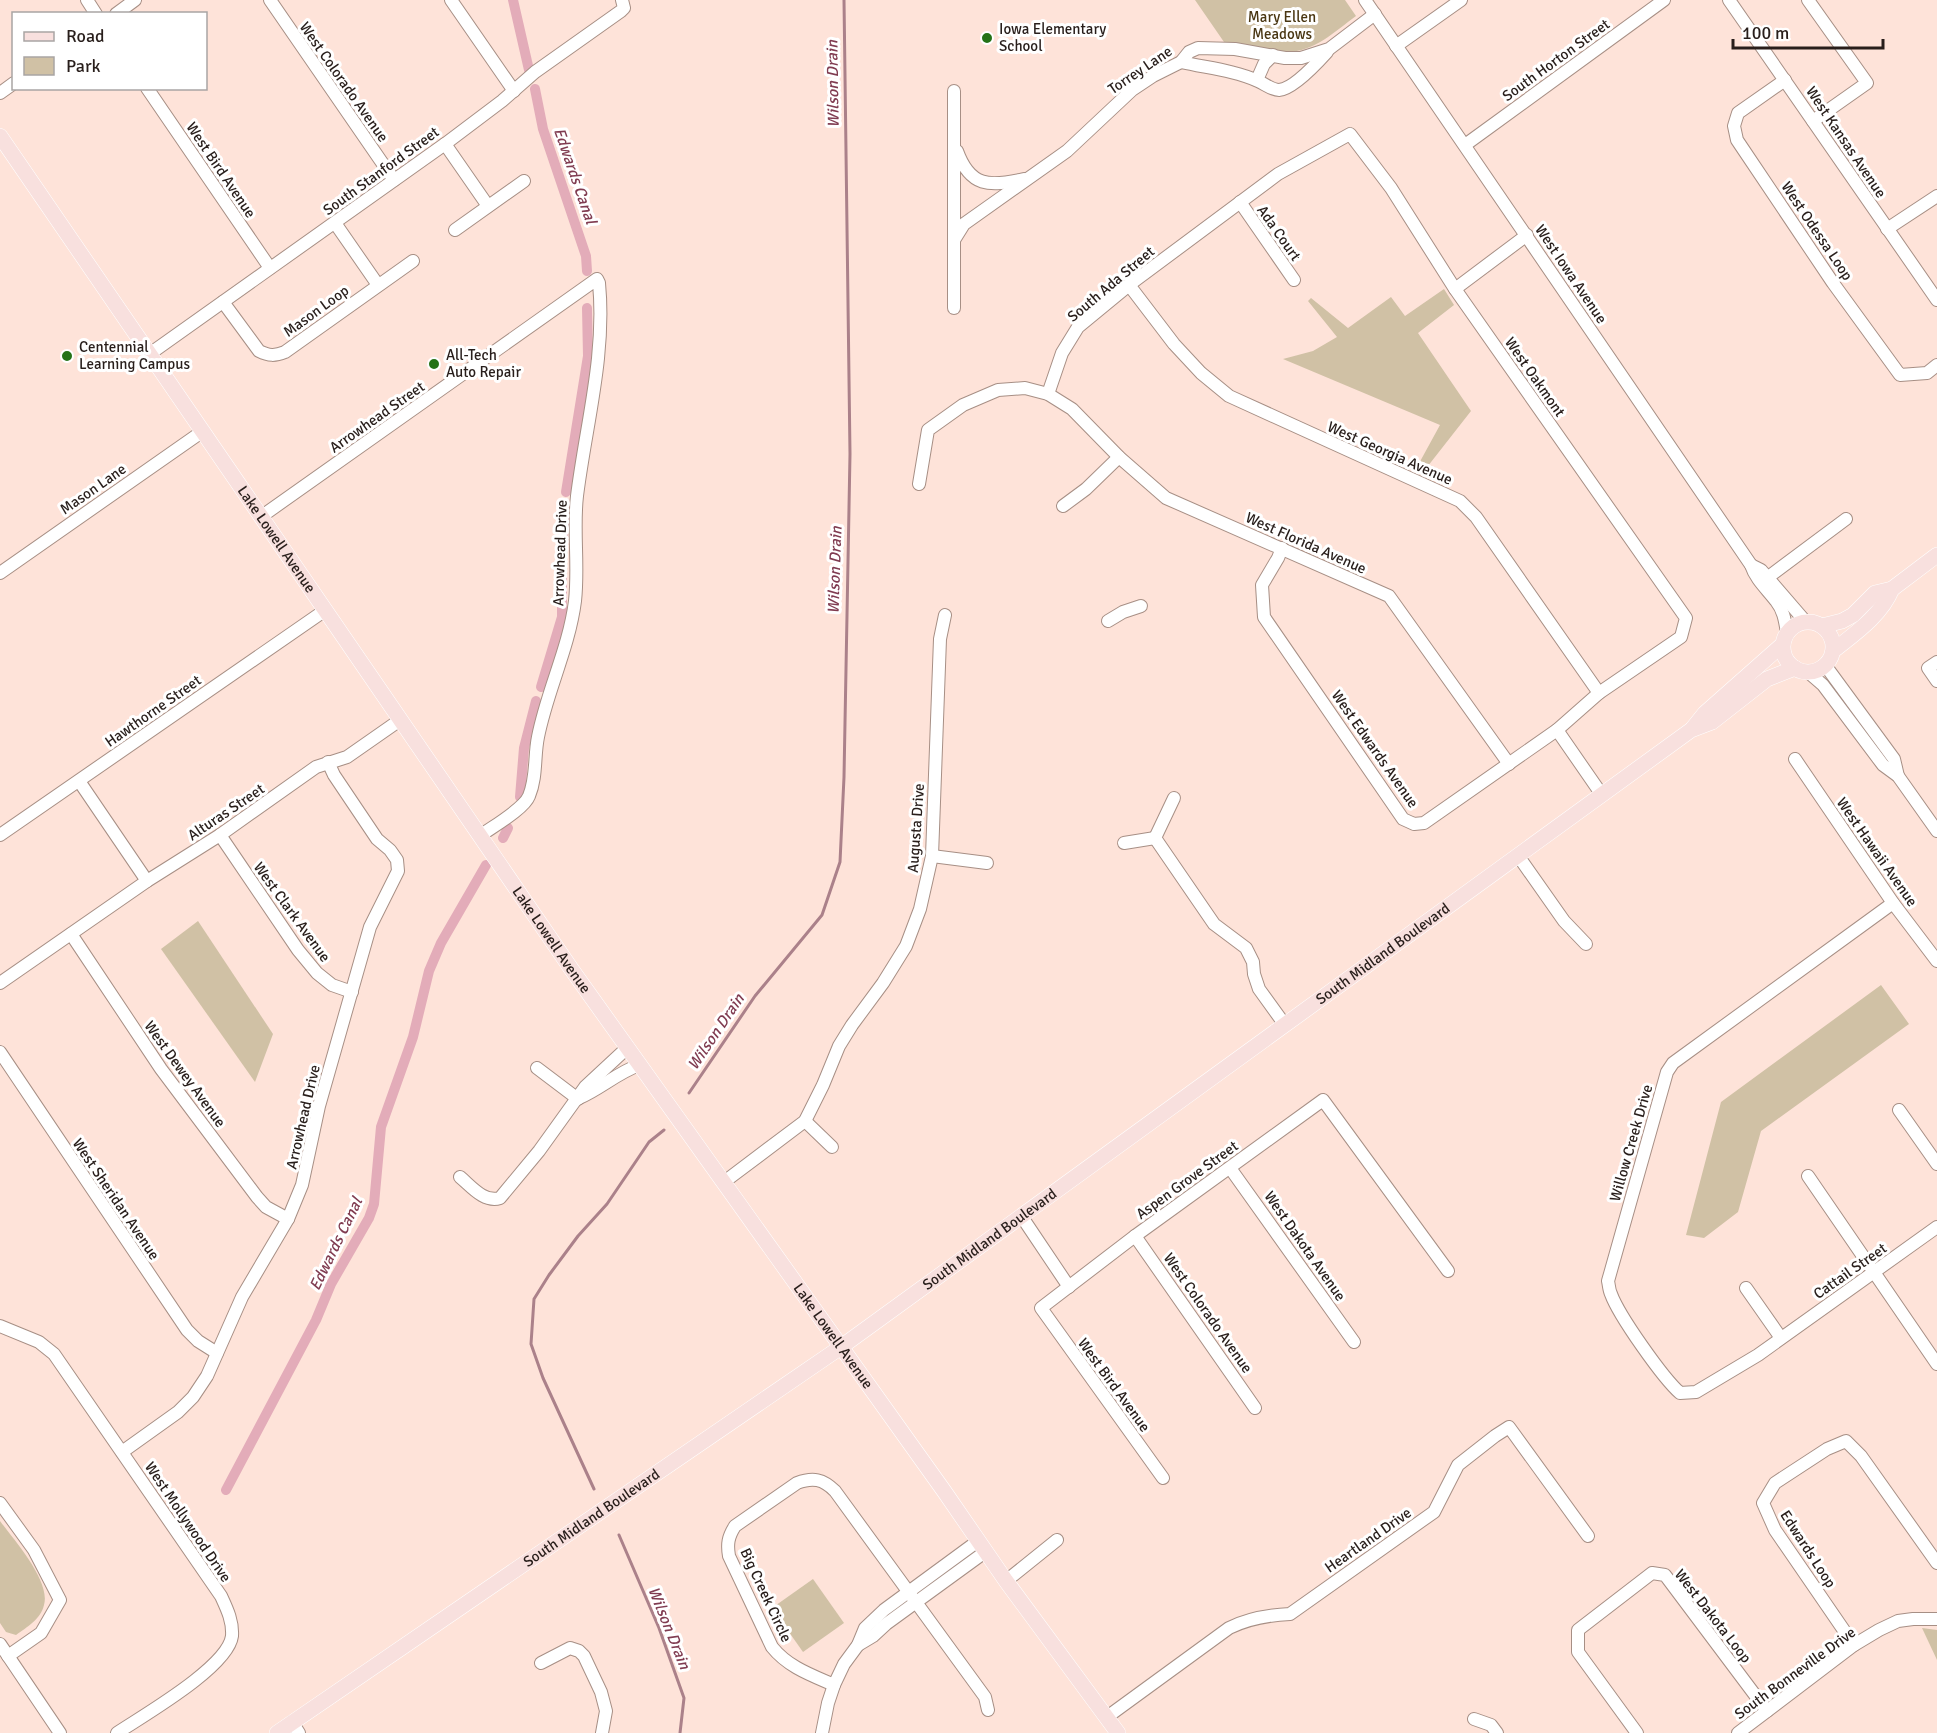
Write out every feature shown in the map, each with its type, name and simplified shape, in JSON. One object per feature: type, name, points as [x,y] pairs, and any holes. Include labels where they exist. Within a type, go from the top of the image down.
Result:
[{"type":"main road","name":"Lake Lowell Avenue","points":[[0,136],[262,516],[324,611],[627,1048],[842,1347],[1006,1581],[1118,1733]]},
{"type":"main road","points":[[1892,590],[1875,593],[1853,615],[1842,621],[1822,626],[1805,621],[1797,624],[1785,639],[1783,653],[1787,661],[1801,670],[1816,671],[1886,603],[1892,590],[1937,555]]},
{"type":"main road","points":[[1822,626],[1832,639],[1829,658]]},
{"type":"main road","name":"South Midland Boulevard","points":[[277,1733],[296,1728],[842,1347],[1519,857],[1691,730],[1705,713],[1785,639]]},
{"type":"main road","name":"South Midland Boulevard","points":[[1691,730],[1712,722],[1767,679],[1801,670]]},
{"type":"street","points":[[119,12],[135,0]]},
{"type":"street","name":"West Colorado Avenue","points":[[270,0],[394,180]]},
{"type":"street","points":[[451,0],[514,91]]},
{"type":"street","name":"West Iowa Avenue","points":[[1365,0],[1751,565],[1754,576],[1778,603],[1785,616],[1785,639]]},
{"type":"street","points":[[1396,46],[1461,0]]},
{"type":"street","name":"South Horton Street","points":[[1465,145],[1664,0]]},
{"type":"street","name":"West Kansas Avenue","points":[[1729,0],[1937,300]]},
{"type":"street","points":[[1808,0],[1868,82],[1813,121]]},
{"type":"street","name":"South Stanford Street","points":[[150,353],[445,144],[623,4]]},
{"type":"street","name":"Torrey Lane","points":[[954,240],[964,224],[1067,151],[1132,90],[1181,62],[1189,52],[1198,48],[1235,49],[1285,58],[1301,58],[1329,49],[1375,14]]},
{"type":"street","points":[[1181,62],[1216,68],[1257,80],[1277,90],[1283,89],[1307,72],[1329,49]]},
{"type":"street","points":[[1257,80],[1264,64],[1273,55]]},
{"type":"street","name":"West Odessa Loop","points":[[1785,80],[1738,113],[1734,126],[1737,140],[1833,283],[1900,375],[1927,373],[1937,365]]},
{"type":"street","name":"West Bird Avenue","points":[[148,90],[270,268]]},
{"type":"street","points":[[954,91],[954,308]]},
{"type":"street","name":"West Oakmont","points":[[1331,145],[1350,135],[1391,188],[1455,289],[1686,618],[1681,637],[1663,651]]},
{"type":"street","points":[[954,141],[962,164],[972,178],[994,184],[1030,178]]},
{"type":"street","points":[[445,144],[488,206]]},
{"type":"street","name":"South Ada Street","points":[[1048,394],[1062,353],[1078,327],[1129,285],[1278,174],[1331,145]]},
{"type":"street","points":[[455,230],[524,181]]},
{"type":"street","points":[[1887,229],[1937,196]]},
{"type":"street","name":"Ada Court","points":[[1240,202],[1294,280]]},
{"type":"street","points":[[335,224],[378,285]]},
{"type":"street","points":[[1455,289],[1527,235]]},
{"type":"street","name":"Mason Loop","points":[[223,302],[259,351],[276,356],[285,352],[413,261]]},
{"type":"street","name":"Arrowhead Street","points":[[262,516],[597,279]]},
{"type":"street","name":"Arrowhead Drive","points":[[480,836],[517,810],[529,798],[536,766],[538,738],[571,621],[576,586],[577,497],[599,352],[601,315],[597,279]]},
{"type":"street","name":"West Georgia Avenue","points":[[1129,285],[1174,344],[1201,373],[1229,396],[1460,501],[1476,517],[1599,693]]},
{"type":"street","points":[[919,484],[928,430],[963,405],[998,390],[1025,388],[1048,394]]},
{"type":"street","name":"West Florida Avenue","points":[[1048,394],[1072,409],[1119,457],[1166,498],[1389,596],[1509,764]]},
{"type":"street","name":"Mason Lane","points":[[0,573],[203,431]]},
{"type":"street","points":[[1063,506],[1086,489],[1119,457]]},
{"type":"street","points":[[1767,578],[1846,519]]},
{"type":"street","name":"West Edwards Avenue","points":[[1282,548],[1262,585],[1264,616],[1403,819],[1414,824],[1424,823],[1509,764],[1557,730],[1599,693],[1663,651]]},
{"type":"street","name":"West Iowa Avenue","points":[[1751,565],[1761,570],[1805,621]]},
{"type":"street","points":[[1108,621],[1123,612],[1141,606]]},
{"type":"street","name":"Hawthorne Street","points":[[0,835],[324,611]]},
{"type":"street","name":"Augusta Drive","points":[[724,1182],[805,1121],[839,1046],[906,946],[920,909],[932,856],[940,639],[945,615]]},
{"type":"street","points":[[1829,658],[1894,759],[1898,776]]},
{"type":"street","points":[[1937,662],[1928,668],[1937,681]]},
{"type":"street","points":[[1801,670],[1825,688],[1883,765],[1898,776],[1937,831]]},
{"type":"street","name":"Alturas Street","points":[[70,934],[147,881],[220,835],[316,767],[346,757],[400,720]]},
{"type":"street","points":[[1557,730],[1602,795]]},
{"type":"street","name":"West Hawaii Avenue","points":[[1795,759],[1893,903],[1937,961]]},
{"type":"street","name":"Arrowhead Drive","points":[[122,1452],[178,1412],[193,1397],[207,1376],[242,1298],[288,1219],[302,1185],[319,1106],[370,927],[398,871],[397,860],[390,850],[377,839],[334,776],[328,762]]},
{"type":"street","points":[[79,781],[147,881]]},
{"type":"street","points":[[1155,838],[1174,798]]},
{"type":"street","name":"West Clark Avenue","points":[[220,835],[276,921],[304,958],[332,985],[352,992]]},
{"type":"street","points":[[1124,843],[1155,838]]},
{"type":"street","points":[[1155,838],[1214,924],[1246,948],[1253,963],[1259,989],[1285,1025]]},
{"type":"street","points":[[932,856],[987,863]]},
{"type":"street","points":[[1519,857],[1564,921],[1586,944]]},
{"type":"street","name":"Willow Creek Drive","points":[[1758,1355],[1696,1392],[1680,1393],[1670,1384],[1611,1294],[1608,1281],[1659,1094],[1667,1072],[1673,1064],[1893,903]]},
{"type":"street","points":[[0,983],[70,934]]},
{"type":"street","name":"West Dewey Avenue","points":[[70,934],[161,1069],[256,1197],[266,1207],[288,1219]]},
{"type":"street","points":[[460,1177],[484,1197],[494,1200],[500,1198],[539,1151],[585,1087],[627,1048]]},
{"type":"street","name":"West Sheridan Avenue","points":[[0,1052],[187,1330],[198,1341],[217,1353]]},
{"type":"street","points":[[578,1099],[618,1074],[639,1065]]},
{"type":"street","points":[[537,1068],[578,1099]]},
{"type":"street","name":"Aspen Grove Street","points":[[1041,1308],[1135,1236],[1323,1100],[1448,1271]]},
{"type":"street","points":[[1899,1110],[1937,1164]]},
{"type":"street","points":[[805,1121],[831,1147]]},
{"type":"street","name":"West Dakota Avenue","points":[[1230,1168],[1354,1342]]},
{"type":"street","points":[[1808,1176],[1937,1364]]},
{"type":"street","points":[[1022,1217],[1069,1287]]},
{"type":"street","name":"Cattail Street","points":[[1758,1355],[1937,1227]]},
{"type":"street","name":"West Colorado Avenue","points":[[1135,1236],[1256,1408]]},
{"type":"street","points":[[1746,1288],[1781,1338]]},
{"type":"street","name":"West Bird Avenue","points":[[1041,1308],[1162,1478]]},
{"type":"street","name":"West Mollywood Drive","points":[[0,1326],[39,1342],[54,1354],[221,1596],[231,1620],[232,1638],[226,1651],[212,1667],[117,1733]]},
{"type":"street","name":"Heartland Drive","points":[[1107,1717],[1229,1629],[1240,1623],[1267,1615],[1290,1614],[1434,1512],[1458,1465],[1509,1427],[1588,1536]]},
{"type":"street","name":"Edwards Loop","points":[[1854,1646],[1775,1530],[1763,1503],[1775,1483],[1827,1449],[1846,1441],[1861,1456],[1937,1563]]},
{"type":"street","name":"Big Creek Circle","points":[[834,1685],[790,1665],[772,1647],[729,1556],[727,1545],[735,1526],[797,1483],[816,1479],[826,1482],[835,1491],[912,1597]]},
{"type":"street","points":[[0,1503],[34,1550],[60,1600],[41,1633],[8,1656]]},
{"type":"street","points":[[1006,1581],[1058,1540]]},
{"type":"street","points":[[822,1733],[834,1685],[844,1664],[858,1646],[865,1628],[876,1616],[912,1597],[981,1546]]},
{"type":"street","name":"West Dakota Loop","points":[[1637,1733],[1578,1652],[1578,1630],[1652,1574],[1665,1575],[1767,1711]]},
{"type":"street","points":[[912,1597],[985,1697],[988,1710]]},
{"type":"street","name":"South Bonneville Drive","points":[[1738,1733],[1854,1646],[1898,1621],[1937,1619]]},
{"type":"street","points":[[0,1644],[60,1733]]},
{"type":"street","points":[[541,1663],[570,1648],[579,1651],[584,1656],[601,1692],[606,1712],[602,1733]]},
{"type":"street","points":[[1474,1719],[1491,1725],[1497,1733]]},
{"type":"green space","name":"Mary Ellen Meadows","points":[[1195,0],[1345,0],[1356,16],[1314,45],[1285,52],[1224,42]]},
{"type":"green space","points":[[1444,289],[1454,305],[1418,333],[1471,411],[1424,471],[1417,467],[1440,425],[1283,359],[1313,351],[1337,337],[1308,301],[1311,298],[1348,328],[1391,297],[1405,316]]},
{"type":"green space","points":[[198,921],[273,1034],[255,1082],[161,949]]},
{"type":"green space","points":[[1881,985],[1909,1024],[1761,1131],[1738,1212],[1704,1238],[1686,1235],[1721,1102]]},
{"type":"green space","points":[[0,1521],[30,1561],[45,1595],[40,1614],[16,1635],[6,1632],[0,1623]]},
{"type":"green space","points":[[813,1579],[844,1623],[803,1652],[772,1608]]},
{"type":"green space","points":[[1922,1628],[1937,1630],[1937,1660]]},
{"type":"waterway","name":"Edwards Canal","points":[[513,0],[529,70]]},
{"type":"waterway","name":"Wilson Drain","points":[[689,1093],[755,996],[822,915],[840,862],[844,777],[850,454],[844,0]]},
{"type":"waterway","name":"Edwards Canal","points":[[535,89],[543,129],[586,256],[587,271]]},
{"type":"waterway","name":"Edwards Canal","points":[[566,492],[588,356],[587,308]]},
{"type":"waterway","name":"Edwards Canal","points":[[562,547],[565,503]]},
{"type":"waterway","name":"Edwards Canal","points":[[541,687],[562,617],[562,558]]},
{"type":"waterway","name":"Edwards Canal","points":[[520,797],[524,748],[536,701]]},
{"type":"waterway","name":"Edwards Canal","points":[[503,838],[508,828]]},
{"type":"waterway","name":"Edwards Canal","points":[[226,1490],[316,1320],[331,1284],[369,1218],[374,1204],[381,1127],[413,1037],[429,971],[441,943],[486,865]]},
{"type":"waterway","name":"Wilson Drain","points":[[594,1489],[543,1378],[531,1344],[534,1299],[578,1236],[607,1204],[649,1142],[664,1130]]},
{"type":"waterway","name":"Wilson Drain","points":[[619,1535],[659,1628],[684,1698],[680,1733]]},
{"type":"place","name":"Iowa Elementary School","points":[[987,38]]},
{"type":"place","name":"Centennial Learning Campus","points":[[67,356]]},
{"type":"place","name":"All-Tech Auto Repair","points":[[434,364]]}]
